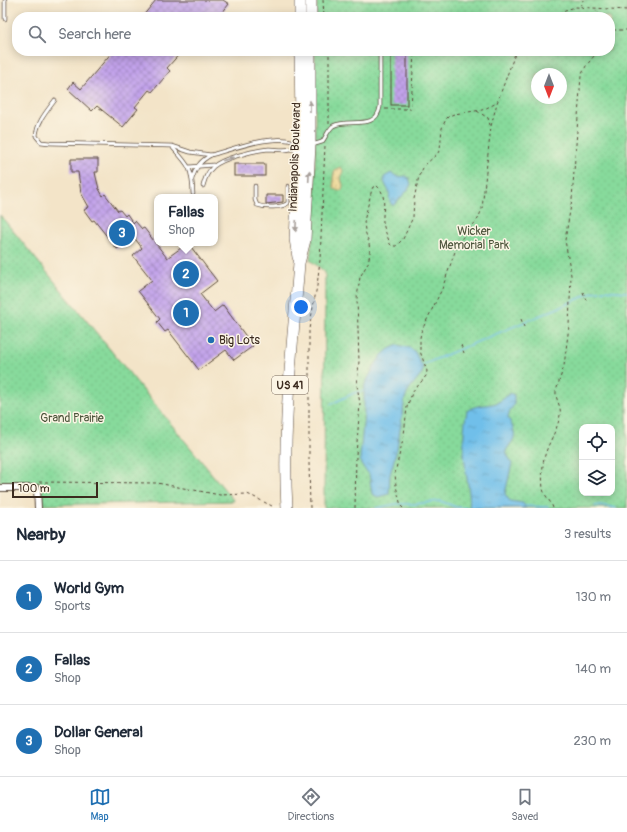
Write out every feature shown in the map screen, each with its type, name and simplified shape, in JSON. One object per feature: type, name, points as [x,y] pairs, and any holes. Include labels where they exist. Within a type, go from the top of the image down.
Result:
[{"type":"highway","points":[[300,0],[300,12]]},
{"type":"highway","points":[[311,0],[311,12]]},
{"type":"highway","name":"Indianapolis Boulevard","points":[[287,508],[285,481],[286,441],[299,263],[305,240],[305,145],[300,56]]},
{"type":"highway","name":"Indianapolis Boulevard","points":[[305,145],[310,56]]},
{"type":"street","points":[[0,488],[37,488],[38,508]]},
{"type":"lane","points":[[5,0],[5,19]]},
{"type":"lane","points":[[203,186],[207,174],[220,162],[253,151],[269,149],[292,150],[305,145],[320,144],[326,137],[329,130],[335,125],[367,122],[375,118],[380,109],[380,56]]},
{"type":"lane","points":[[55,100],[42,117],[38,127],[36,136],[41,142],[172,146],[190,152],[211,155]]},
{"type":"lane","points":[[192,179],[196,167],[200,162],[211,155],[266,140],[292,140],[305,145]]},
{"type":"lane","points":[[172,146],[189,167],[192,179],[193,194]]},
{"type":"lane","points":[[189,167],[215,165]]},
{"type":"lane","points":[[255,186],[255,200],[257,205],[282,206],[288,203],[288,186]]},
{"type":"path","points":[[323,0],[324,12]]},
{"type":"path","points":[[581,8],[582,0]]},
{"type":"path","points":[[563,12],[571,8],[627,10]]},
{"type":"path","points":[[615,30],[627,30]]},
{"type":"path","points":[[329,124],[330,56]]},
{"type":"path","points":[[380,109],[411,109],[414,56]]},
{"type":"path","points":[[402,508],[396,486],[395,473],[404,435],[407,407],[412,393],[426,376],[427,367],[424,361],[420,338],[423,326],[442,289],[458,243],[478,219],[482,209],[491,126],[497,103],[514,56]]},
{"type":"path","points":[[553,508],[546,498],[544,490],[544,463],[561,410],[556,391],[566,356],[571,275],[565,240],[572,199],[580,89],[583,71],[594,56]]},
{"type":"path","points":[[355,507],[356,455],[360,404],[357,382],[359,361],[357,298],[360,277],[368,263],[370,254],[364,221],[372,189],[373,187],[377,186],[381,190],[384,201],[384,226],[390,244],[392,246],[396,246],[403,239],[413,218],[414,199],[420,176],[424,166],[438,153],[440,149],[442,128],[446,119],[454,114],[487,109],[497,103]]},
{"type":"path","points":[[476,111],[488,118],[491,126]]},
{"type":"path","points":[[310,508],[309,329],[320,260],[326,137]]},
{"type":"path","points":[[583,292],[586,300]]},
{"type":"path","points":[[521,319],[524,327]]},
{"type":"path","points":[[461,345],[464,353]]},
{"type":"path","points":[[37,488],[37,482],[156,482],[220,495],[247,494],[272,506]]},
{"type":"green space","name":"Wicker Memorial Park","points":[[317,0],[627,0],[627,508],[324,508],[325,272],[310,260],[315,207],[315,56],[615,56],[615,12],[316,12]]},
{"type":"green space","name":"Grand Prairie","points":[[0,215],[234,501],[42,505],[41,483],[0,482]]},
{"type":"sand","points":[[340,167],[343,170],[341,179],[343,185],[342,190],[338,191],[334,188],[333,176],[335,171]]},
{"type":"water","points":[[391,173],[398,177],[406,176],[409,178],[411,184],[408,190],[394,205],[390,202],[389,192],[384,179],[384,177]]},
{"type":"water","points":[[398,345],[410,348],[415,352],[423,368],[422,373],[410,388],[405,398],[397,449],[390,475],[389,494],[378,497],[372,494],[369,474],[361,465],[360,457],[364,414],[364,391],[365,384],[381,356],[389,349]]},
{"type":"water","points":[[510,393],[514,395],[514,405],[510,410],[508,417],[514,432],[514,439],[506,451],[512,463],[505,494],[510,501],[523,503],[526,508],[469,508],[464,457],[464,430],[467,411],[474,407],[498,402]]},
{"type":"building","points":[[156,0],[223,0],[229,4],[223,12],[146,12]]},
{"type":"building","points":[[109,56],[178,56],[167,68],[170,71],[152,92],[149,90],[135,107],[138,109],[123,127],[97,106],[92,111],[68,89],[73,82],[81,89]]},
{"type":"building","points":[[391,56],[407,56],[407,105],[391,105]]},
{"type":"building","points":[[71,159],[98,159],[98,172],[95,172],[99,189],[103,196],[105,194],[118,211],[120,210],[125,216],[127,214],[133,223],[135,221],[142,229],[144,228],[154,241],[154,246],[158,246],[167,258],[184,246],[190,246],[217,281],[200,294],[214,312],[223,305],[253,346],[234,360],[226,350],[199,370],[168,330],[165,332],[157,322],[160,319],[138,291],[152,280],[133,256],[142,248],[133,236],[117,249],[84,210],[89,207],[81,193],[78,172],[71,172]]},
{"type":"building","points":[[234,164],[265,164],[265,176],[234,176]]},
{"type":"building","points":[[266,195],[283,195],[283,202],[266,204]]},
{"type":"waterway","points":[[422,365],[593,292],[604,290],[627,292]]},
{"type":"waterway","points":[[331,404],[354,393],[364,391]]},
{"type":"waterway","points":[[376,508],[396,504],[415,504],[440,501],[456,507],[469,508]]},
{"type":"waterway","points":[[595,506],[600,505],[616,508]]},
{"type":"waterway","points":[[525,506],[548,507]]},
{"type":"place","name":"Dollar General","points":[[122,233]]},
{"type":"place","name":"Fallas","points":[[186,274]]},
{"type":"place","name":"World Gym","points":[[186,313]]},
{"type":"place","name":"Big Lots","points":[[211,340]]}]
